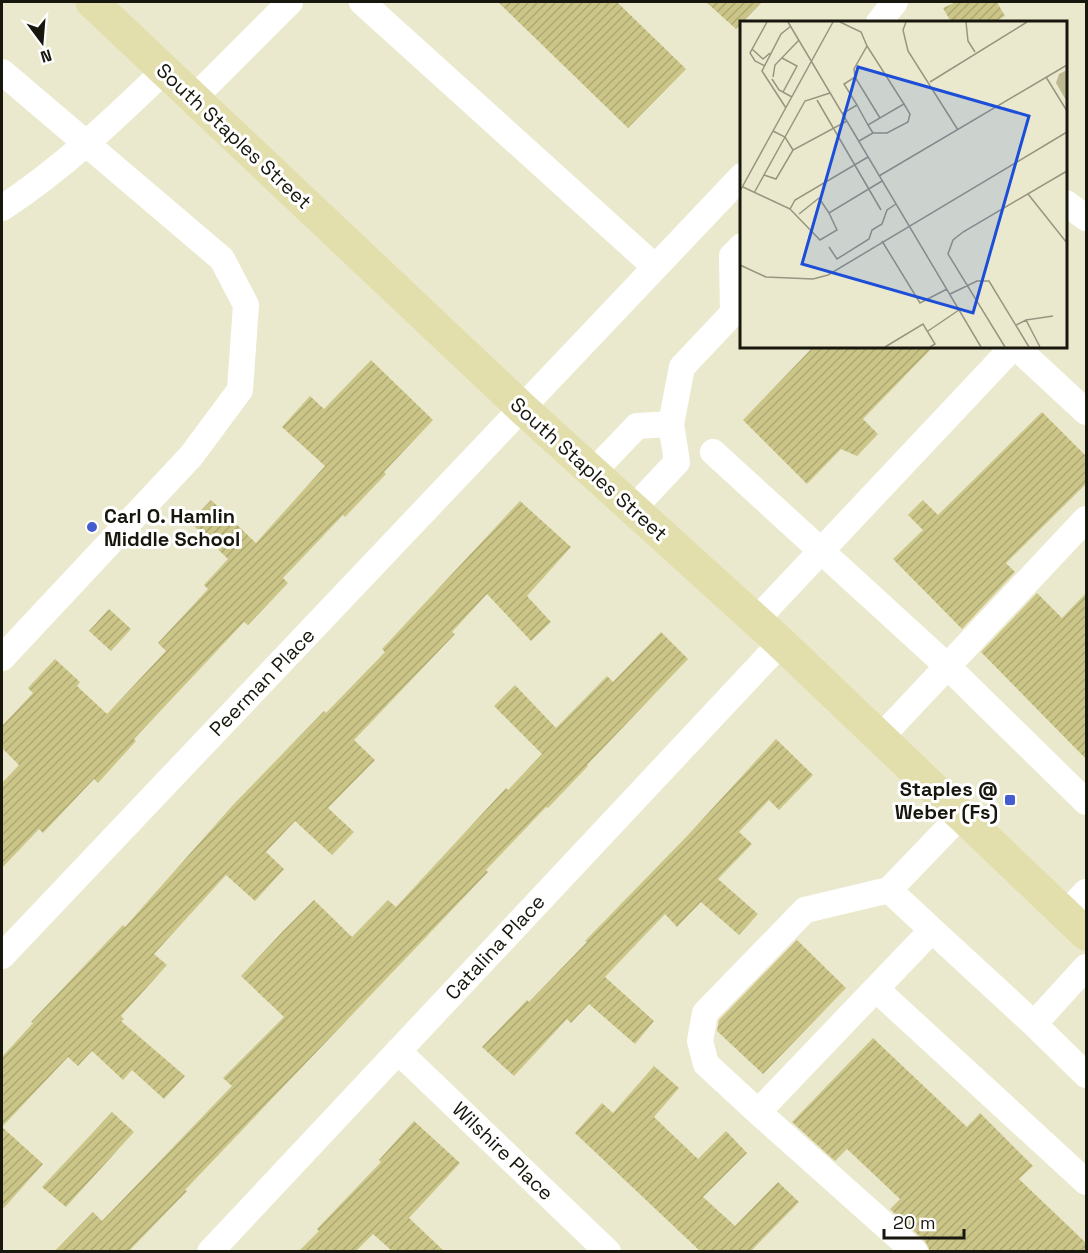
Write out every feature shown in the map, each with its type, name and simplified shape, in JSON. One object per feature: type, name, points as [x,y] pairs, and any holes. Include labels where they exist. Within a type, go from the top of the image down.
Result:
[{"type":"main road","name":"South Staples Street","points":[[92,2],[522,408],[781,643],[961,815],[1079,913]]},
{"type":"street","points":[[194,98],[290,2]]},
{"type":"street","points":[[362,2],[655,267]]},
{"type":"street","points":[[880,21],[895,2]]},
{"type":"street","points":[[2,208],[31,189],[88,144],[165,70]]},
{"type":"street","points":[[2,72],[222,259],[246,304],[240,390],[191,456],[2,658]]},
{"type":"street","name":"Peerman Place","points":[[2,956],[740,177]]},
{"type":"street","points":[[1067,204],[1086,218]]},
{"type":"street","points":[[633,508],[677,462],[671,424],[682,367],[733,313],[732,256],[740,247]]},
{"type":"street","points":[[756,620],[1013,348]]},
{"type":"street","points":[[1017,348],[1086,412]]},
{"type":"street","points":[[593,472],[637,426],[671,424]]},
{"type":"street","points":[[713,452],[946,665],[1086,802]]},
{"type":"street","points":[[880,738],[946,665],[1086,519]]},
{"type":"street","name":"Catalina Place","points":[[210,1251],[781,643]]},
{"type":"street","points":[[915,1251],[706,1064],[700,1041],[705,1013],[805,910],[889,890],[961,815]]},
{"type":"street","points":[[889,890],[1086,1075]]},
{"type":"street","points":[[758,1112],[932,930]]},
{"type":"street","points":[[1034,1024],[1086,967]]},
{"type":"street","points":[[876,989],[1086,1182]]},
{"type":"street","name":"Wilshire Place","points":[[398,1051],[608,1251]]},
{"type":"building","points":[[498,2],[617,2],[686,69],[628,128]]},
{"type":"building","points":[[706,2],[762,2],[744,21],[740,21],[736,29]]},
{"type":"building","points":[[956,2],[997,2],[1005,16],[996,21],[950,21],[943,8]]},
{"type":"building","points":[[812,348],[932,348],[863,419],[878,434],[857,456],[841,449],[807,484],[743,420]]},
{"type":"building","points":[[371,360],[433,420],[384,472],[386,474],[283,578],[288,583],[248,625],[244,622],[134,739],[136,741],[98,783],[94,779],[43,833],[39,829],[2,868],[2,783],[19,765],[2,748],[2,726],[33,693],[28,688],[55,659],[80,682],[77,686],[107,714],[166,651],[158,643],[208,589],[204,585],[228,559],[190,522],[211,500],[256,543],[325,466],[282,427],[310,396],[324,409]]},
{"type":"building","points":[[1042,412],[1086,456],[1086,484],[1006,563],[1015,572],[962,629],[893,559],[923,530],[908,515],[923,500],[938,515]]},
{"type":"building","points":[[520,501],[571,547],[527,596],[551,622],[531,641],[487,594],[452,632],[455,634],[354,740],[375,760],[328,808],[354,832],[332,855],[295,821],[266,852],[284,869],[255,901],[226,875],[154,954],[167,965],[121,1016],[124,1019],[121,1021],[185,1076],[164,1099],[132,1070],[123,1080],[92,1051],[78,1066],[68,1057],[2,1127],[2,1057],[33,1023],[31,1022],[123,925],[125,927],[233,805],[385,652],[382,649]]},
{"type":"building","points":[[1037,593],[1062,618],[1086,593],[1086,759],[981,652]]},
{"type":"building","points":[[109,609],[131,629],[111,651],[89,631]]},
{"type":"building","points":[[661,632],[688,659],[548,808],[546,807],[486,870],[488,872],[129,1251],[55,1251],[93,1212],[102,1221],[232,1086],[223,1078],[284,1017],[241,976],[284,930],[314,900],[352,937],[388,900],[396,907],[506,788],[508,790],[542,754],[494,706],[515,685],[556,728],[607,676],[613,682]]},
{"type":"building","points":[[776,739],[813,775],[779,810],[769,800],[739,832],[752,844],[718,879],[758,914],[739,935],[701,902],[677,927],[665,914],[605,977],[654,1021],[635,1044],[589,1004],[571,1023],[567,1019],[514,1076],[482,1047],[587,942],[585,941],[688,835]]},
{"type":"building","points":[[797,940],[846,988],[763,1074],[717,1031],[719,1020]]},
{"type":"building","points":[[873,1038],[967,1127],[980,1113],[1033,1166],[1019,1179],[1086,1243],[1086,1251],[930,1251],[925,1241],[890,1209],[900,1199],[847,1149],[835,1161],[792,1122]]},
{"type":"building","points":[[654,1066],[679,1088],[654,1117],[698,1159],[726,1131],[747,1153],[703,1197],[735,1226],[778,1182],[799,1202],[751,1251],[700,1251],[575,1133],[602,1103],[613,1113]]},
{"type":"building","points":[[112,1112],[134,1132],[66,1207],[42,1187]]},
{"type":"building","points":[[414,1121],[460,1163],[409,1218],[444,1251],[392,1251],[373,1234],[356,1251],[299,1251],[381,1162],[379,1160]]},
{"type":"building","points":[[2,1127],[43,1164],[2,1210]]},
{"type":"place","name":"Carl O. Hamlin Middle School","points":[[92,527]]},
{"type":"place","name":"Staples @ Weber (Fs)","points":[[1010,800]]}]
